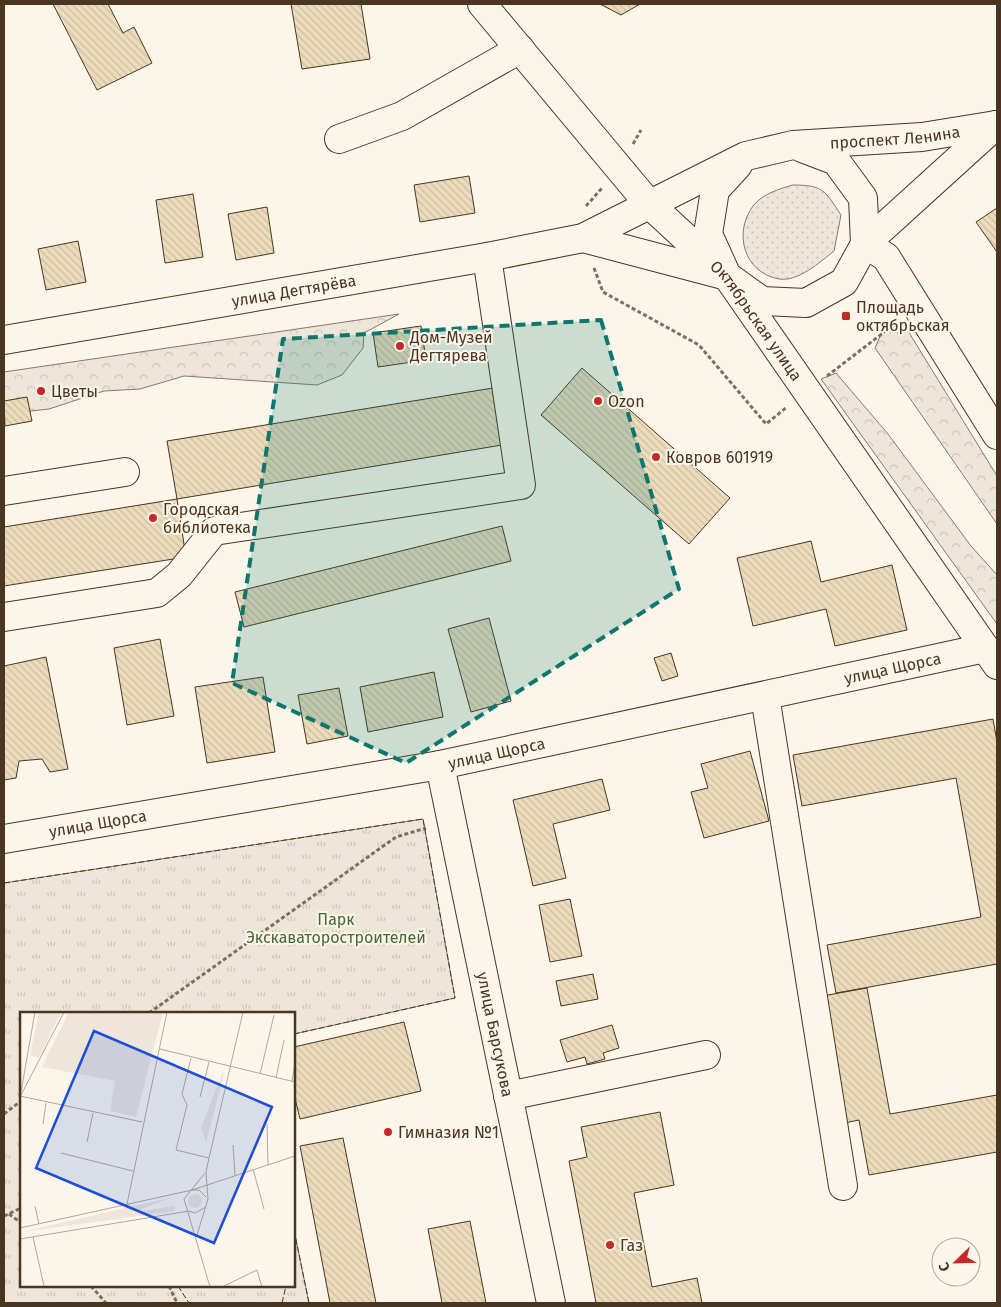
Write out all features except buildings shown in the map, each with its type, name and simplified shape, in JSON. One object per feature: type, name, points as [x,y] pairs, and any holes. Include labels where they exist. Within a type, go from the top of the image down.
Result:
[{"type":"street","name":"Октябрьская улица","points":[[482,4],[648,203],[726,276],[991,656]]},
{"type":"street","points":[[339,139],[402,116],[520,49]]},
{"type":"street","name":"проспект Ленина","points":[[793,145],[922,137],[997,125]]},
{"type":"street","name":"проспект Ленина","points":[[865,244],[997,125]]},
{"type":"street","points":[[793,145],[836,161],[863,198],[865,244],[844,282],[806,303],[762,300],[726,276],[708,234],[715,190],[746,156],[793,145]]},
{"type":"street","name":"улица Дегтярёва","points":[[4,340],[487,257],[583,238],[648,203],[746,156]]},
{"type":"street","name":"улица Дегтярёва","points":[[583,238],[726,276]]},
{"type":"street","points":[[865,244],[886,257],[997,435]]},
{"type":"street","points":[[4,617],[157,594],[179,575],[214,531],[521,485],[487,257]]},
{"type":"street","points":[[4,491],[125,472]]},
{"type":"street","name":"улица Щорса","points":[[4,839],[440,765],[765,696],[991,656]]},
{"type":"street","points":[[765,696],[843,1186]]},
{"type":"street","name":"улица Барсукова","points":[[440,765],[551,1303]]},
{"type":"street","points":[[508,1096],[706,1055]]},
{"type":"path","points":[[641,130],[619,168],[580,213],[583,238],[603,292],[699,345],[766,424],[806,391],[918,307]]},
{"type":"path","points":[[150,1012],[396,837],[425,829],[449,810]]},
{"type":"path","points":[[4,1114],[20,1102]]},
{"type":"path","points":[[4,1216],[20,1208]]},
{"type":"path","points":[[9,1214],[20,1222]]},
{"type":"path","points":[[92,1287],[106,1303]]},
{"type":"path","points":[[169,1287],[177,1303]]},
{"type":"highlighted area","points":[[601,320],[679,589],[406,763],[232,683],[283,339]]},
{"type":"green space","points":[[793,185],[811,186],[823,191],[841,215],[834,251],[801,274],[786,279],[779,279],[757,269],[750,260],[745,250],[744,228],[753,206],[761,198],[771,192]]},
{"type":"green space","points":[[399,314],[364,333],[363,348],[342,375],[317,385],[184,376],[140,389],[104,391],[49,409],[22,412],[4,410],[4,372]]},
{"type":"green space","points":[[886,323],[905,326],[997,476],[997,524],[875,348]]},
{"type":"green space","points":[[836,373],[888,434],[971,546],[997,575],[997,624],[821,379]]},
{"type":"green space","name":"Парк Экскаваторостроителей","points":[[423,819],[455,998],[295,1034],[295,1012],[20,1012],[20,1287],[295,1287],[295,1235],[309,1303],[4,1303],[4,883]]},
{"type":"fence","points":[[4,883],[423,819],[455,998],[295,1034]]},
{"type":"fence","points":[[295,1235],[309,1303]]},
{"type":"fence","points":[[179,1287],[189,1303]]},
{"type":"fence","points":[[282,1303],[286,1287]]},
{"type":"place","name":"Площадь октябрьская","points":[[846,316]]},
{"type":"place","name":"Дом-Музей Дегтярева","points":[[400,346]]},
{"type":"place","name":"Цветы","points":[[41,391]]},
{"type":"place","name":"Ozon","points":[[598,401]]},
{"type":"place","name":"Ковров 601919","points":[[656,457]]},
{"type":"place","name":"Городская библиотека","points":[[153,518]]},
{"type":"place","name":"Гимназия №1","points":[[388,1132]]},
{"type":"place","name":"Газ","points":[[610,1245]]}]
